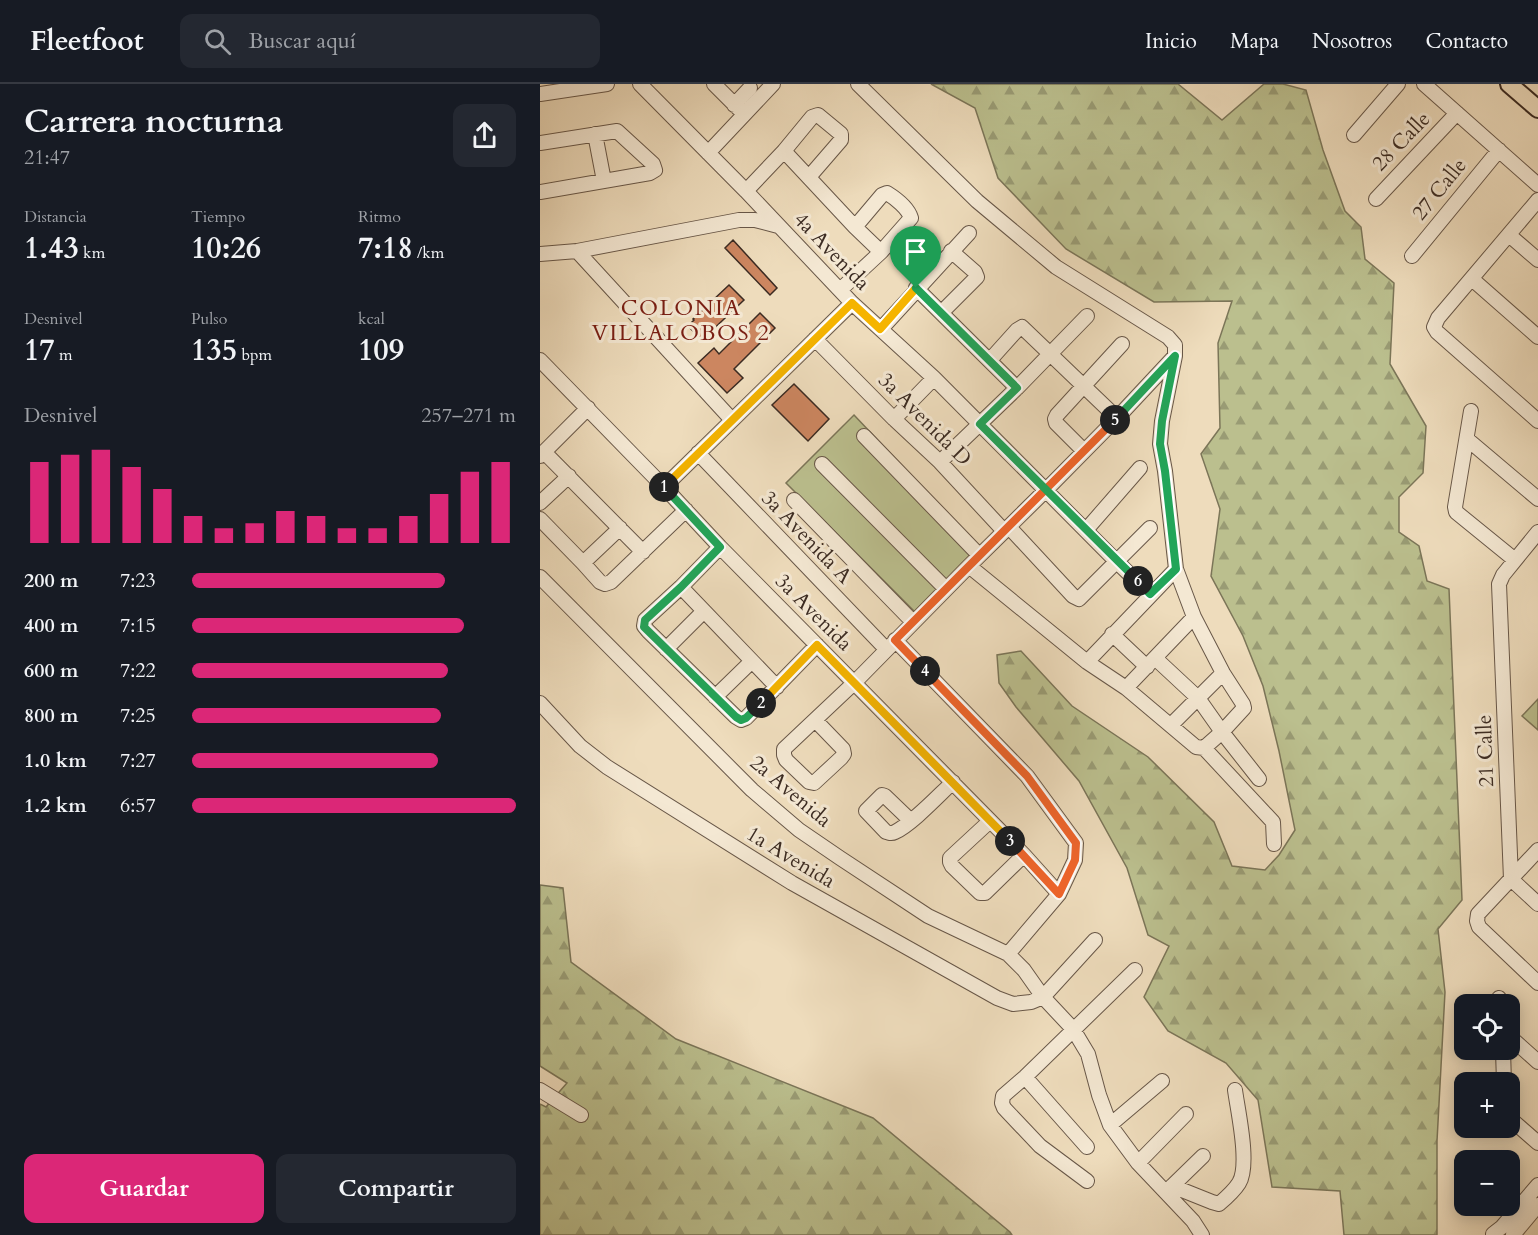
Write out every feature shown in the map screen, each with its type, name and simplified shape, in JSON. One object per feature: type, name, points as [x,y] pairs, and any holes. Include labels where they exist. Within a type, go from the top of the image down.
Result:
[{"type":"main road","points":[[1509,84],[1538,110]]},
{"type":"street","points":[[540,94],[607,84]]},
{"type":"street","name":"4a Avenida","points":[[640,84],[747,191],[852,303],[934,378],[1150,594]]},
{"type":"street","points":[[714,84],[739,109]]},
{"type":"street","points":[[708,153],[752,90],[772,84]]},
{"type":"street","points":[[858,84],[977,201],[1056,267],[1168,337],[1175,345],[1160,444],[1176,569],[1194,617],[1244,708],[1204,748]]},
{"type":"street","points":[[1354,135],[1398,84]]},
{"type":"street","points":[[1424,84],[1538,185]]},
{"type":"street","name":"28 Calle","points":[[1376,199],[1457,113]]},
{"type":"street","points":[[747,191],[812,117],[818,115],[841,134],[841,140],[809,177]]},
{"type":"street","points":[[540,143],[617,131],[653,164],[655,170],[650,173],[604,181],[541,188]]},
{"type":"street","points":[[595,134],[604,181]]},
{"type":"street","name":"27 Calle","points":[[1412,256],[1499,150]]},
{"type":"street","points":[[784,151],[881,252]]},
{"type":"street","points":[[840,290],[881,252],[910,218],[909,213],[886,193],[855,227]]},
{"type":"street","points":[[1538,200],[1438,318],[1434,327],[1538,421]]},
{"type":"street","points":[[540,254],[577,251],[739,220],[754,219],[780,227]]},
{"type":"street","points":[[880,329],[969,233]]},
{"type":"street","points":[[1509,235],[1538,260]]},
{"type":"street","points":[[577,251],[732,420]]},
{"type":"street","points":[[942,312],[977,277],[975,272],[951,251]]},
{"type":"street","points":[[1472,279],[1538,337]]},
{"type":"street","points":[[916,288],[1017,388]]},
{"type":"street","points":[[664,487],[852,303]]},
{"type":"street","points":[[940,462],[1087,316]]},
{"type":"street","points":[[990,360],[1017,330],[1023,327],[1117,418]]},
{"type":"street","name":"3a Avenida D","points":[[815,339],[1073,596],[1079,599],[1117,562]]},
{"type":"street","points":[[1084,451],[1056,423],[1055,419],[1122,344]]},
{"type":"street","points":[[815,720],[843,750],[844,754],[814,783],[809,782],[786,760],[784,749],[854,683],[1117,418],[1175,356]]},
{"type":"street","name":"3a Avenida","points":[[543,370],[588,408],[720,547],[1024,855],[1059,894]]},
{"type":"street","points":[[894,418],[934,378]]},
{"type":"street","points":[[588,408],[542,454],[569,477],[643,552]]},
{"type":"street","points":[[1471,411],[1456,512],[1515,560],[1538,532]]},
{"type":"street","points":[[864,436],[980,555]]},
{"type":"street","points":[[1467,439],[1538,499]]},
{"type":"street","name":"3a Avenida A","points":[[698,453],[890,645],[1027,776],[1076,843],[1075,860],[1059,894]]},
{"type":"street","points":[[822,464],[946,589]]},
{"type":"street","points":[[1086,530],[1140,468]]},
{"type":"street","points":[[540,503],[569,477]]},
{"type":"street","points":[[794,500],[913,622]]},
{"type":"street","points":[[540,519],[600,582],[605,584],[611,582],[686,510]]},
{"type":"street","points":[[583,563],[620,528]]},
{"type":"street","points":[[1117,562],[1150,528]]},
{"type":"street","points":[[720,547],[645,620],[644,627],[741,720],[746,718],[817,645]]},
{"type":"street","name":"21 Calle","points":[[1510,879],[1499,584],[1515,560]]},
{"type":"street","points":[[969,566],[1087,662],[1126,688],[1196,747],[1204,748],[1273,822],[1274,844]]},
{"type":"street","points":[[1087,662],[1176,569]]},
{"type":"street","name":"2a Avenida","points":[[540,577],[752,790],[799,830],[928,916],[1008,954],[1073,1029],[1088,1054],[1110,1125],[1138,1163],[1169,1189],[1202,1235]]},
{"type":"street","points":[[681,587],[777,687]]},
{"type":"street","points":[[666,649],[704,611]]},
{"type":"street","points":[[1126,688],[1194,617]]},
{"type":"street","points":[[1112,634],[1198,698],[1259,779]]},
{"type":"street","points":[[715,697],[752,661]]},
{"type":"street","points":[[1171,725],[1223,673]]},
{"type":"street","name":"1a Avenida","points":[[540,703],[593,758],[792,883],[997,998],[1013,1004],[1031,1002],[1043,997]]},
{"type":"street","points":[[911,821],[952,782]]},
{"type":"street","points":[[990,821],[950,858],[952,866],[980,893],[985,893],[1024,855]]},
{"type":"street","points":[[1538,850],[1478,914],[1477,921],[1479,927],[1538,983]]},
{"type":"street","points":[[1510,879],[1538,904]]},
{"type":"street","points":[[1008,954],[1059,894]]},
{"type":"street","points":[[1043,997],[1095,940]]},
{"type":"street","points":[[1087,1181],[1040,1146],[1004,1108],[1003,1096],[1135,970]]},
{"type":"street","points":[[1520,1046],[1538,1062]]},
{"type":"street","points":[[1025,1077],[1087,1147]]},
{"type":"street","points":[[1110,1125],[1162,1081]]},
{"type":"street","points":[[540,1090],[581,1116]]},
{"type":"street","points":[[1203,1156],[1169,1189],[1219,1204],[1239,1183],[1242,1174],[1243,1152],[1235,1090]]},
{"type":"street","points":[[1138,1163],[1186,1114]]},
{"type":"street","points":[[1520,1127],[1538,1143]]},
{"type":"street","points":[[1529,1216],[1538,1185]]},
{"type":"street","points":[[1513,1235],[1538,1205]]},
{"type":"street","points":[[1490,1235],[1502,1227],[1529,1216]]},
{"type":"green space","points":[[931,84],[1178,84],[1222,120],[1264,84],[1283,84],[1306,90],[1323,150],[1345,211],[1361,227],[1365,259],[1394,283],[1390,364],[1426,426],[1423,473],[1399,497],[1399,532],[1419,546],[1427,581],[1449,589],[1462,900],[1438,929],[1445,992],[1437,1141],[1437,1235],[1344,1235],[1340,1191],[1272,1187],[1258,1100],[1226,1063],[1168,1031],[1144,997],[1169,946],[1148,935],[1127,868],[1079,781],[1016,707],[999,683],[997,655],[1021,651],[1072,706],[1148,757],[1214,822],[1232,866],[1265,870],[1279,855],[1295,830],[1263,686],[1243,636],[1211,576],[1220,509],[1201,454],[1220,428],[1218,343],[1232,301],[1154,302],[1066,249],[998,178],[975,108]]},
{"type":"green space","points":[[854,415],[979,547],[915,612],[786,483]]},
{"type":"green space","points":[[1538,699],[1538,730],[1522,716]]},
{"type":"green space","points":[[540,885],[563,888],[571,962],[676,1039],[873,1118],[1012,1235],[540,1235],[540,1104],[546,1107],[567,1083],[540,1066]]},
{"type":"building","points":[[733,240],[777,288],[770,295],[725,248]]},
{"type":"building","points":[[729,285],[744,300],[702,340],[688,326]]},
{"type":"building","points":[[760,313],[775,328],[734,369],[743,378],[727,393],[698,363],[714,348],[719,354]]},
{"type":"building","points":[[794,384],[829,419],[808,441],[772,405]]},
{"type":"district","name":"COLONIA VILLALOBOS 2","points":[[681,320]]},
{"type":"route","points":[[916,288],[880,329],[852,303],[664,487],[720,547],[645,620],[644,627],[741,720],[746,718],[817,645],[1024,855],[1059,894],[1075,860],[1076,843],[1027,776],[895,640],[1046,490],[1117,418],[1175,356],[1165,401],[1160,444],[1176,569],[1150,594],[1117,562],[1046,490],[980,424],[1017,388],[916,288]]}]
